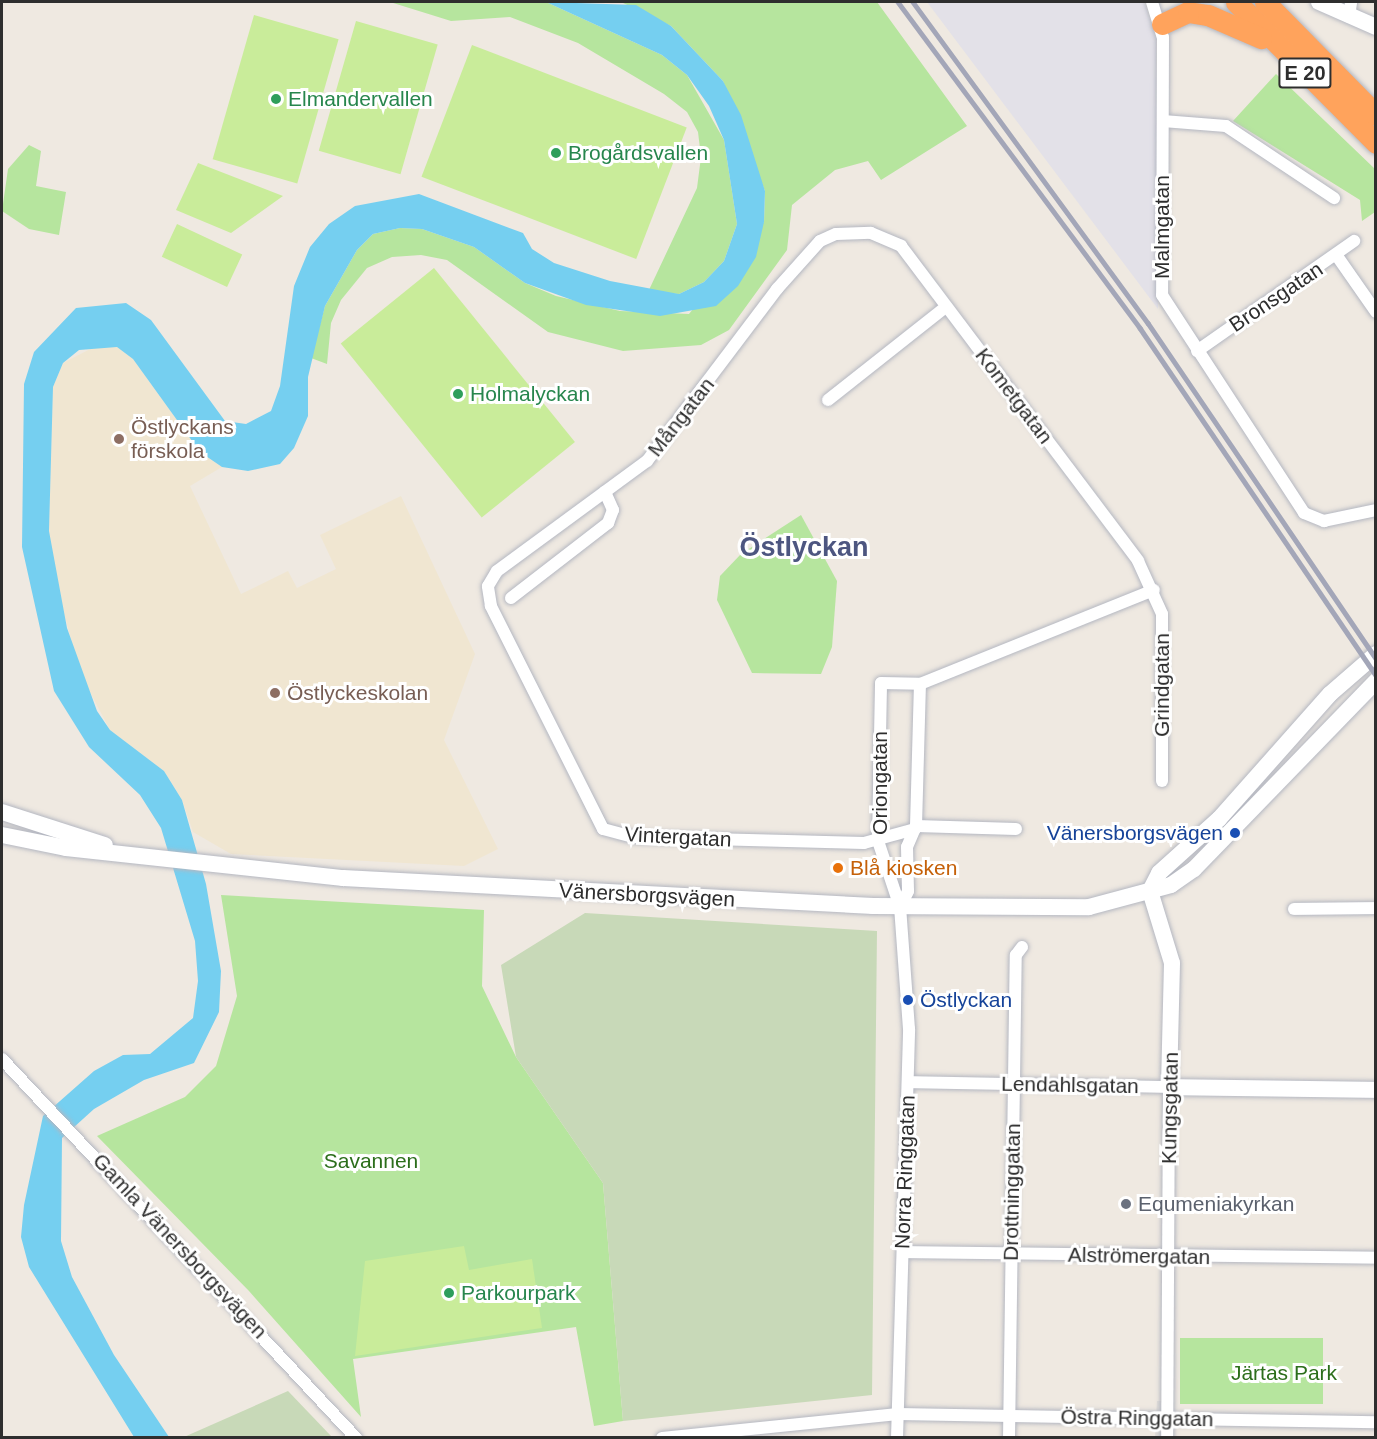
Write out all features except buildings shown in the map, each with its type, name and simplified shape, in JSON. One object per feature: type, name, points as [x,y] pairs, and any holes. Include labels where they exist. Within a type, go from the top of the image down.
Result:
[{"type":"highway","name":"E 20","points":[[1236,2],[1376,143]]},
{"type":"highway","name":"E 20","points":[[1265,2],[1376,115]]},
{"type":"highway","points":[[1162,24],[1190,7],[1231,20],[1281,49]]},
{"type":"main road","points":[[1319,2],[1350,9],[1376,27]]},
{"type":"main road","points":[[1150,891],[1159,873],[1219,819],[1330,694],[1376,654]]},
{"type":"main road","name":"Vänersborgsvägen","points":[[2,835],[224,868],[900,907],[1089,908],[1150,891],[1181,878],[1235,833],[1335,718],[1376,681]]},
{"type":"main road","name":"Vänersborgsvägen","points":[[2,812],[143,856]]},
{"type":"main road","name":"Kungsgatan","points":[[1150,891],[1172,963],[1169,1087]]},
{"type":"main road","name":"Lendahlsgatan","points":[[1169,1087],[1376,1090]]},
{"type":"street","name":"Malmgatan","points":[[1152,2],[1162,24],[1160,280],[1167,305],[1311,517],[1338,520],[1376,510]]},
{"type":"street","points":[[1163,121],[1226,126],[1334,198]]},
{"type":"street","name":"Mångatan","points":[[488,586],[497,571],[647,461],[777,288],[820,241],[853,232]]},
{"type":"street","name":"Kometgatan","points":[[853,232],[884,236],[901,246],[1138,561],[1154,590]]},
{"type":"street","name":"Bronsgatan","points":[[1197,351],[1338,255],[1354,241]]},
{"type":"street","points":[[1338,255],[1376,312]]},
{"type":"street","points":[[828,400],[942,310]]},
{"type":"street","points":[[511,598],[608,523],[613,510],[605,492]]},
{"type":"street","name":"Vintergatan","points":[[488,586],[491,606],[603,829],[633,837],[878,841],[915,827],[1016,829]]},
{"type":"street","name":"Oriongatan","points":[[900,907],[878,841],[881,683],[920,684],[1154,590]]},
{"type":"street","name":"Grindgatan","points":[[1154,590],[1163,633],[1162,781]]},
{"type":"street","name":"Oriongatan","points":[[900,907],[908,891],[907,847],[915,827],[920,684]]},
{"type":"street","name":"Norra Ringgatan","points":[[897,1437],[908,1082],[900,907]]},
{"type":"street","points":[[1294,909],[1376,908]]},
{"type":"street","name":"Drottninggatan","points":[[1009,1437],[1016,955],[1022,947]]},
{"type":"street","name":"Gamla Vänersborgsvägen","points":[[2,1059],[79,1138],[356,1437]]},
{"type":"street","name":"Lendahlsgatan","points":[[908,1082],[1169,1087]]},
{"type":"street","name":"Kungsgatan","points":[[1167,1437],[1169,1087]]},
{"type":"street","name":"Alströmergatan","points":[[903,1252],[1011,1253],[1169,1259],[1376,1258]]},
{"type":"street","points":[[662,1437],[898,1414]]},
{"type":"street","name":"Östra Ringgatan","points":[[898,1414],[1376,1422]]},
{"type":"shaded area","points":[[927,2],[1144,2],[1156,37],[1158,309]]},
{"type":"shaded area","name":"Östlyckeskolan","points":[[96,346],[117,347],[133,359],[200,452],[222,467],[190,486],[241,594],[288,571],[297,588],[336,569],[320,535],[401,496],[475,654],[444,740],[498,849],[464,866],[231,854],[193,832],[182,800],[164,771],[110,730],[81,675],[55,581],[49,531],[53,387],[63,363]]},
{"type":"shaded area","points":[[1157,1401],[1173,1401],[1174,1437],[1155,1438]]},
{"type":"green space","points":[[390,2],[546,2],[662,55],[687,75],[724,140],[737,224],[724,261],[704,282],[679,294],[648,292],[697,188],[701,157],[698,132],[687,112],[664,94],[578,43],[510,17],[451,21]]},
{"type":"green space","points":[[621,2],[877,2],[967,126],[881,180],[868,161],[835,170],[792,205],[787,250],[729,330],[701,345],[623,351],[548,332],[447,260],[421,255],[392,257],[367,268],[341,300],[331,323],[327,364],[311,358],[325,306],[357,250],[373,234],[400,228],[422,229],[474,247],[525,283],[556,296],[620,311],[689,314],[764,222],[765,191],[723,81],[671,26]]},
{"type":"green space","name":"Elmandervallen","points":[[254,15],[339,39],[297,183],[213,159]]},
{"type":"green space","points":[[356,21],[438,44],[400,174],[319,151]]},
{"type":"green space","name":"Brogårdsvallen","points":[[472,45],[687,127],[636,259],[421,177]]},
{"type":"green space","points":[[1276,74],[1375,169],[1375,212],[1362,221],[1360,200],[1233,121]]},
{"type":"green space","points":[[29,145],[41,151],[36,186],[66,192],[59,235],[29,229],[2,211],[8,169]]},
{"type":"green space","points":[[198,163],[283,196],[231,233],[176,210]]},
{"type":"green space","points":[[177,224],[242,254],[227,287],[162,257]]},
{"type":"green space","name":"Holmalyckan","points":[[434,268],[575,442],[482,518],[341,344]]},
{"type":"green space","points":[[801,515],[837,581],[832,647],[821,674],[752,673],[717,600],[720,576],[741,554]]},
{"type":"green space","name":"Savannen","points":[[221,895],[484,910],[482,986],[516,1057],[603,1183],[623,1421],[594,1426],[576,1327],[353,1359],[361,1417],[249,1291],[97,1136],[185,1097],[216,1066],[237,996]]},
{"type":"green space","points":[[585,913],[877,931],[872,1395],[623,1421],[603,1183],[516,1057],[501,965]]},
{"type":"green space","name":"Parkourpark","points":[[464,1246],[469,1270],[532,1259],[542,1328],[355,1356],[365,1261]]},
{"type":"green space","name":"Järtas Park","points":[[1180,1338],[1323,1338],[1323,1404],[1180,1404]]},
{"type":"green space","points":[[288,1391],[332,1437],[184,1437]]},
{"type":"water","points":[[546,2],[636,5],[671,26],[723,81],[741,115],[765,191],[764,222],[756,257],[738,286],[716,306],[660,316],[586,305],[525,283],[474,247],[422,229],[400,228],[373,234],[357,250],[325,306],[308,377],[308,416],[294,448],[280,464],[248,471],[222,467],[200,452],[133,359],[117,347],[79,350],[63,363],[53,387],[49,531],[67,628],[97,711],[110,730],[164,771],[182,800],[206,884],[221,971],[219,1012],[194,1063],[144,1080],[94,1109],[62,1138],[61,1241],[72,1277],[114,1355],[169,1437],[134,1437],[29,1267],[21,1237],[24,1205],[43,1116],[94,1071],[123,1055],[150,1054],[193,1018],[198,981],[195,941],[161,828],[140,795],[89,747],[54,691],[22,547],[24,384],[34,352],[76,308],[126,303],[151,320],[225,421],[246,424],[271,411],[280,386],[294,286],[310,247],[329,224],[355,206],[419,194],[523,233],[532,249],[554,263],[610,281],[679,294],[704,282],[724,261],[737,224],[724,140],[709,106],[687,75],[662,55]]},
{"type":"railway","points":[[898,2],[1140,328],[1376,675]]},
{"type":"railway","points":[[913,2],[1148,323],[1376,658]]},
{"type":"place","name":"Elmandervallen","points":[[276,99]]},
{"type":"place","name":"Brogårdsvallen","points":[[556,153]]},
{"type":"place","name":"Holmalyckan","points":[[458,394]]},
{"type":"place","name":"Östlyckans förskola","points":[[119,439]]},
{"type":"place","name":"Östlyckeskolan","points":[[275,693]]},
{"type":"place","name":"Vänersborgsvägen","points":[[1235,833]]},
{"type":"place","name":"Blå kiosken","points":[[838,868]]},
{"type":"place","name":"Östlyckan","points":[[908,1000]]},
{"type":"place","name":"Equmeniakyrkan","points":[[1126,1204]]},
{"type":"place","name":"Parkourpark","points":[[449,1293]]},
{"type":"district","name":"Östlyckan","points":[[804,548]]}]
